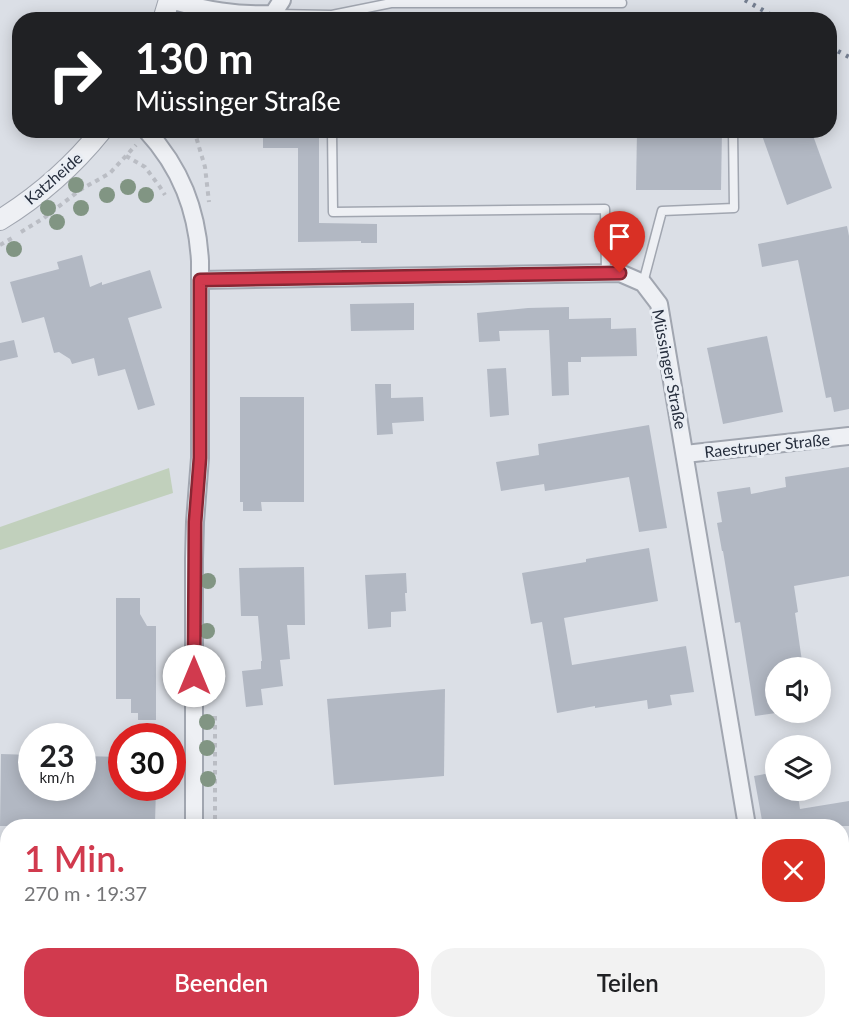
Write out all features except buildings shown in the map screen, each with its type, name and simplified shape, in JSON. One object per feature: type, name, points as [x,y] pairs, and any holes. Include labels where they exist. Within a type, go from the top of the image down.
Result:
[{"type":"street","points":[[170,0],[224,12]]},
{"type":"street","points":[[260,12],[278,7]]},
{"type":"street","name":"Katzheide","points":[[0,220],[59,176],[95,138]]},
{"type":"street","points":[[153,138],[175,168],[186,192],[199,246],[200,458],[194,559],[194,819]]},
{"type":"street","points":[[200,280],[620,273],[643,283]]},
{"type":"street","name":"Müssinger Straße","points":[[643,283],[659,304],[746,819]]},
{"type":"street","name":"Raestruper Straße","points":[[685,454],[849,436]]},
{"type":"lane","points":[[353,12],[391,3],[622,3]]},
{"type":"lane","points":[[278,7],[305,12]]},
{"type":"lane","points":[[332,138],[333,212],[605,209],[606,273]]},
{"type":"lane","points":[[643,283],[662,212],[734,208],[733,138]]},
{"type":"path","points":[[0,245],[44,218],[80,190],[110,173],[141,138]]},
{"type":"green space","points":[[169,468],[173,493],[0,550],[0,527]]},
{"type":"railway","points":[[745,0],[766,12]]},
{"type":"railway","points":[[837,51],[849,57]]},
{"type":"route","points":[[194,676],[195,522],[200,458],[200,280],[620,273]]}]
